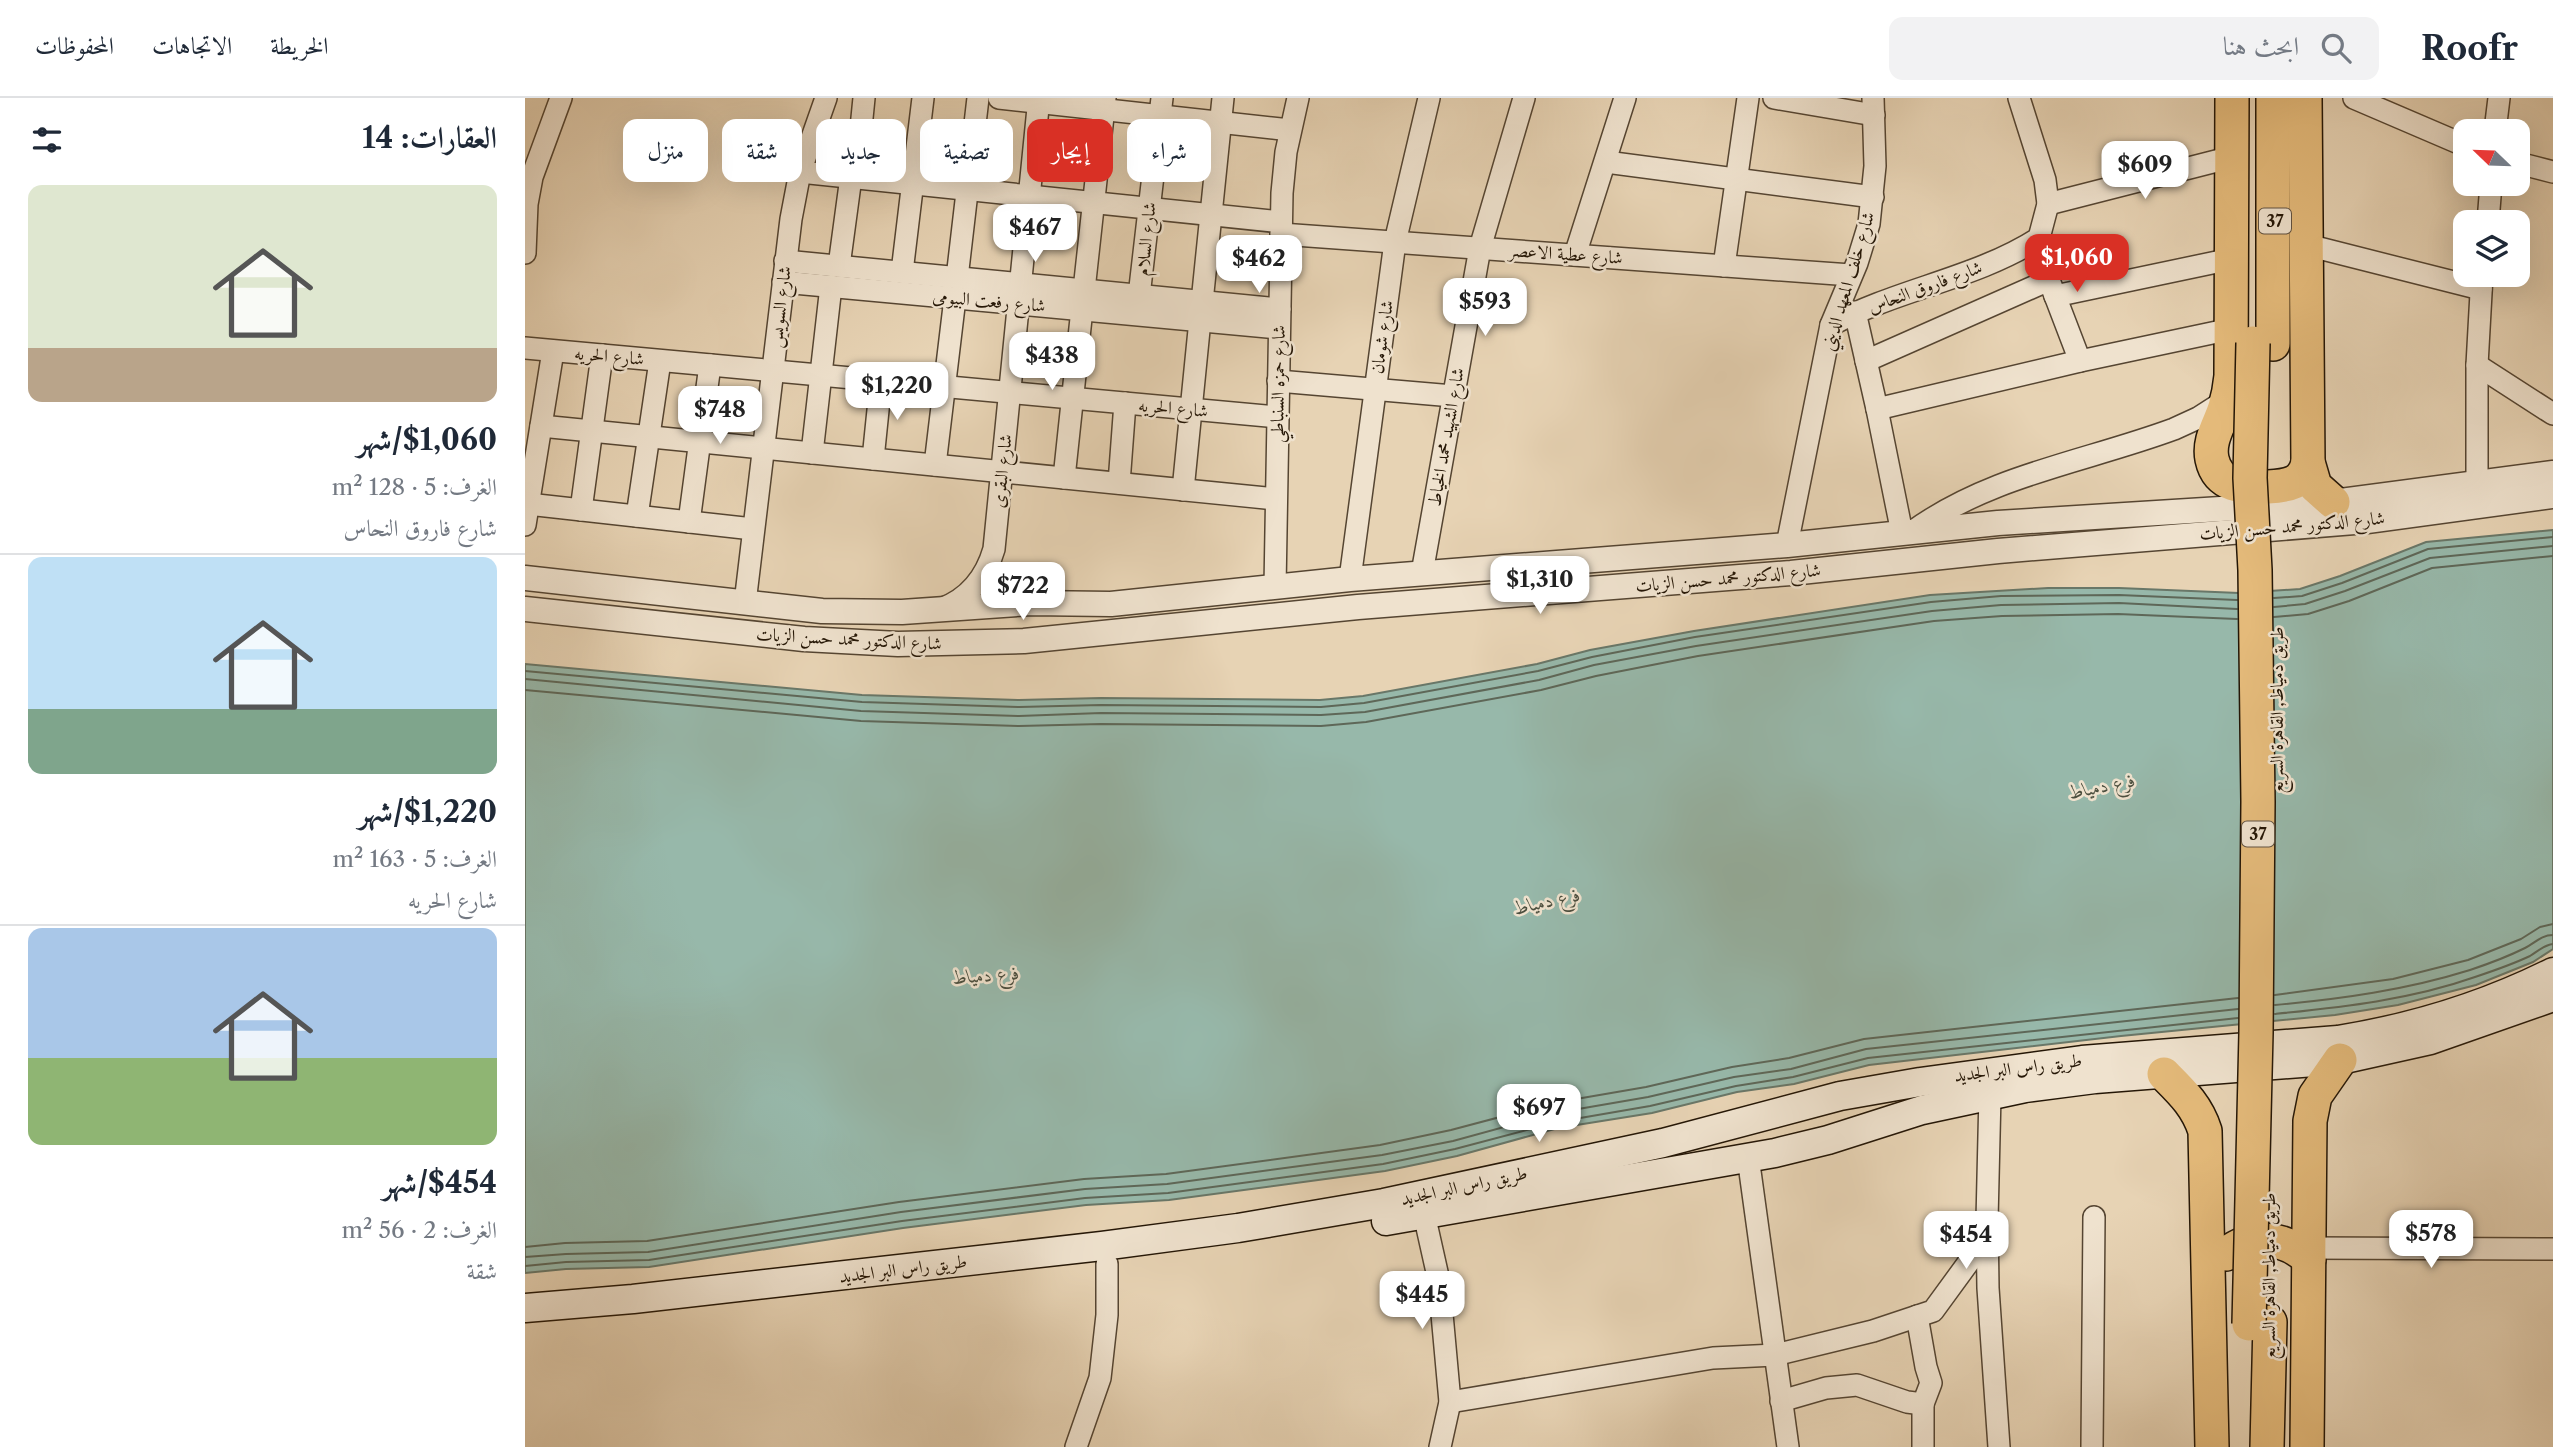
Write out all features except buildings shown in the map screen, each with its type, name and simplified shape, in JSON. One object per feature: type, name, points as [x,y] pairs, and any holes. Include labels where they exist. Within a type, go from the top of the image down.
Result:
[{"type":"highway","points":[[2232,98],[2231,259],[2253,338],[2231,376],[2227,399],[2213,436],[2211,454],[2216,470],[2229,483],[2245,488],[2287,486],[2303,475],[2308,462]]},
{"type":"highway","name":"طريق دمياط, القاهرة السريع","points":[[2247,1447],[2259,1323],[2278,874],[2277,647],[2270,434],[2253,338],[2254,98]]},
{"type":"highway","name":"طريق دمياط, القاهرة السريع","points":[[2253,338],[2273,98]]},
{"type":"highway","points":[[2305,98],[2308,462],[2315,485],[2333,502]]},
{"type":"highway","points":[[2307,1447],[2312,1108],[2322,1085],[2340,1060]]},
{"type":"highway","points":[[2164,1074],[2190,1100],[2206,1131],[2212,1447]]},
{"type":"highway","points":[[2210,1273],[2229,1251],[2256,1240],[2285,1243],[2309,1254]]},
{"type":"highway","name":"طريق دمياط, القاهرة السريع","points":[[2259,1323],[2267,1447]]},
{"type":"main road","name":"طريق راس البر الجديد","points":[[525,1307],[633,1299],[1102,1246],[1286,1220],[1384,1203],[1664,1143],[1840,1096],[1920,1082],[2055,1063],[2338,1040],[2368,1035],[2455,1013],[2553,972]]},
{"type":"main road","name":"طريق راس البر الجديد","points":[[525,1325],[636,1316],[1107,1264],[1266,1241],[1802,1147],[1922,1110],[1990,1094],[2060,1082],[2340,1060],[2430,1040],[2553,997]]},
{"type":"main road","points":[[1840,1096],[1832,1111],[1834,1119],[1839,1127],[1854,1132]]},
{"type":"street","points":[[525,253],[527,204],[532,177],[561,98]]},
{"type":"street","name":"شارع السويس","points":[[802,166],[826,98]]},
{"type":"street","points":[[861,119],[864,98]]},
{"type":"street","points":[[902,272],[923,98]]},
{"type":"street","points":[[935,465],[978,98]]},
{"type":"street","points":[[999,98],[1161,107],[1220,123],[1290,130]]},
{"type":"street","points":[[1183,490],[1223,98]]},
{"type":"street","name":"شارع حمزه السنباطي","points":[[1275,587],[1283,173],[1298,98]]},
{"type":"street","name":"شارع شومان","points":[[1350,579],[1395,242],[1429,98]]},
{"type":"street","name":"شارع الشهيد محمد الخياط","points":[[1422,573],[1479,248],[1524,98]]},
{"type":"street","points":[[1575,255],[1625,98]]},
{"type":"street","points":[[1724,266],[1748,98]]},
{"type":"street","points":[[1774,98],[1873,106]]},
{"type":"street","points":[[2021,98],[2045,180],[2048,204],[2039,238],[2052,288],[2080,361]]},
{"type":"street","points":[[2354,98],[2453,140]]},
{"type":"street","points":[[2496,119],[2499,98]]},
{"type":"street","name":"شارع البقرى","points":[[938,610],[953,604],[972,590],[989,564],[994,549],[1038,100]]},
{"type":"street","points":[[1064,478],[1105,104]]},
{"type":"street","name":"شارع خلف المعهد الديني","points":[[1787,545],[1831,325],[1866,237],[1875,166],[1873,106]]},
{"type":"street","name":"شارع السلام","points":[[1139,296],[1161,107]]},
{"type":"street","points":[[2048,204],[2232,157]]},
{"type":"street","points":[[1606,162],[1873,197]]},
{"type":"street","points":[[2531,166],[2553,172]]},
{"type":"street","name":"شارع السويس","points":[[745,603],[784,271],[798,182]]},
{"type":"street","points":[[812,453],[835,276],[852,182]]},
{"type":"street","name":"شارع عطية الاعصر","points":[[893,182],[1211,215],[1281,228],[1395,242],[1851,275]]},
{"type":"street","name":"شارع فاروق النحاس","points":[[1831,325],[1854,312],[1989,264],[2019,251],[2039,238]]},
{"type":"street","points":[[2307,245],[2453,276]]},
{"type":"street","points":[[1866,361],[2052,288],[2231,259]]},
{"type":"street","name":"شارع رفعت البيومى","points":[[784,271],[1279,318]]},
{"type":"street","name":"شارع رفعت البيومى","points":[[835,276],[902,272],[956,288]]},
{"type":"street","points":[[2477,484],[2477,365],[2482,287]]},
{"type":"street","name":"شارع رفعت البيومى","points":[[1084,300],[1139,296],[1201,311]]},
{"type":"street","points":[[1854,312],[1907,533],[1980,492],[2182,426],[2227,399]]},
{"type":"street","points":[[1877,409],[2080,361],[2253,338]]},
{"type":"street","name":"شارع الحريه","points":[[525,348],[1278,417]]},
{"type":"street","points":[[553,351],[536,413],[527,514],[581,510],[754,529]]},
{"type":"street","points":[[581,510],[602,355]]},
{"type":"street","points":[[637,516],[660,360]]},
{"type":"street","points":[[689,522],[709,365]]},
{"type":"street","points":[[2477,365],[2553,414]]},
{"type":"street","points":[[873,459],[881,381]]},
{"type":"street","points":[[1278,381],[1453,396]]},
{"type":"street","points":[[1119,484],[1125,403]]},
{"type":"street","points":[[536,413],[592,431],[1276,499]]},
{"type":"street","name":"شارع الدكتور محمد حسن الزيات","points":[[525,578],[848,612],[1048,603],[1120,603],[1350,579],[1787,545],[1998,523],[2333,502],[2553,473]]},
{"type":"street","name":"شارع الدكتور محمد حسن الزيات","points":[[525,608],[804,639],[898,644],[1056,639],[1358,607],[1791,573],[1998,551],[2367,521],[2553,496]]},
{"type":"street","points":[[1048,603],[1043,615],[1044,622],[1048,632],[1056,639]]},
{"type":"street","points":[[991,606],[1000,623],[999,634],[993,642]]},
{"type":"street","points":[[1990,1094],[1988,1288],[1999,1447]]},
{"type":"street","points":[[1748,1157],[1787,1447]]},
{"type":"street","points":[[1424,1214],[1439,1281],[1450,1402],[1440,1447]]},
{"type":"street","points":[[2092,1447],[2094,1217]]},
{"type":"street","points":[[1450,1402],[1713,1358],[1776,1355],[1917,1317],[1933,1311],[1987,1237]]},
{"type":"street","points":[[2309,1254],[2553,1248]]},
{"type":"street","points":[[1076,1447],[1100,1378],[1107,1315],[1107,1264]]},
{"type":"street","points":[[1917,1317],[1931,1383],[1923,1404],[1923,1447]]},
{"type":"street","points":[[1781,1401],[1826,1388],[1857,1385],[1906,1402],[1923,1404]]},
{"type":"water","name":"فرع دمياط","points":[[2553,530],[2553,949],[2533,962],[2476,985],[2398,1005],[2335,1015],[1869,1065],[1794,1084],[1737,1092],[1652,1113],[1558,1128],[1457,1156],[1385,1171],[1169,1200],[1086,1205],[903,1228],[649,1267],[525,1273],[525,664],[862,695],[1019,700],[1320,700],[1363,696],[1537,664],[1590,650],[1694,631],[1930,595],[2048,588],[2239,593],[2300,589],[2426,542]]}]
